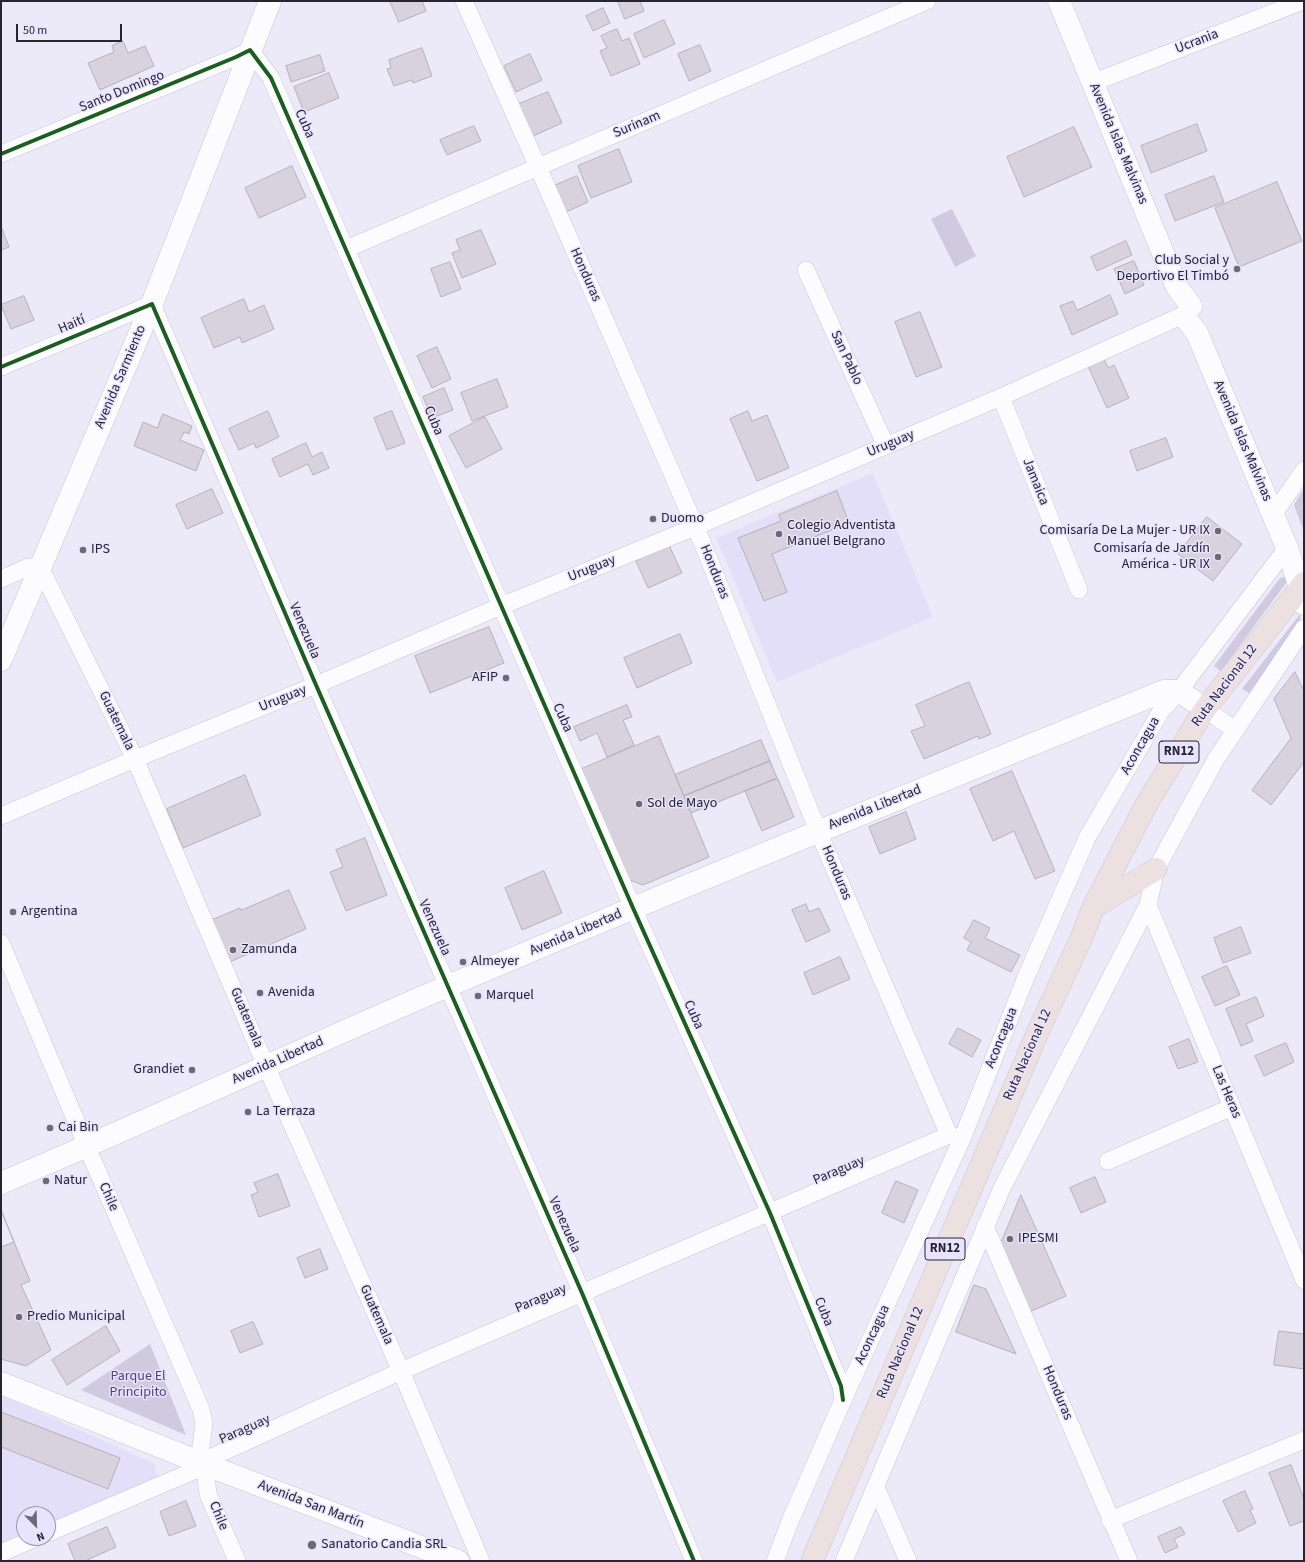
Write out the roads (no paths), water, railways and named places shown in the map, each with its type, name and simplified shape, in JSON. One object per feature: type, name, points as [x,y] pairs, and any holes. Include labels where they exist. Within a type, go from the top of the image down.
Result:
[{"type":"highway","name":"Ruta Nacional 12","points":[[812,1561],[1030,1049],[1081,939],[1093,908],[1146,805],[1205,710],[1303,591]]},
{"type":"highway","points":[[1093,908],[1156,869]]},
{"type":"main road","name":"Avenida Sarmiento","points":[[1,660],[152,304],[270,1]]},
{"type":"main road","name":"Avenida Islas Malvinas","points":[[1059,1],[1188,317],[1287,548],[1303,591]]},
{"type":"main road","name":"Avenida Libertad","points":[[1,1183],[86,1147],[447,986],[818,830],[1164,691],[1179,691]]},
{"type":"main road","points":[[1179,691],[1205,710]]},
{"type":"main road","name":"Avenida San Martín","points":[[1,1383],[203,1463],[458,1561]]},
{"type":"street","name":"Honduras","points":[[464,1],[695,527],[818,830],[956,1137]]},
{"type":"street","name":"Surinam","points":[[346,249],[927,1]]},
{"type":"street","name":"Ucrania","points":[[1092,83],[1303,1]]},
{"type":"street","name":"Santo Domingo","points":[[1,154],[250,50]]},
{"type":"street","name":"Cuba","points":[[250,50],[271,78],[633,908],[770,1212],[841,1386],[843,1400]]},
{"type":"street","name":"San Pablo","points":[[806,270],[886,446]]},
{"type":"street","name":"Haití","points":[[1,367],[152,304]]},
{"type":"street","name":"Venezuela","points":[[152,304],[316,685],[582,1293],[694,1561]]},
{"type":"street","name":"Uruguay","points":[[1,816],[501,606],[695,527],[1188,317]]},
{"type":"street","name":"Jamaica","points":[[1001,397],[1079,590]]},
{"type":"street","points":[[1273,515],[1304,470]]},
{"type":"street","name":"Aconcagua","points":[[775,1561],[791,1519],[1087,838],[1161,711],[1179,691],[1287,548]]},
{"type":"street","points":[[1,579],[28,567],[40,567]]},
{"type":"street","name":"Guatemala","points":[[40,567],[135,759],[266,1066],[481,1561]]},
{"type":"street","points":[[844,1561],[1002,1188],[1148,905],[1156,869],[1216,759],[1304,628]]},
{"type":"street","points":[[1205,710],[1235,730]]},
{"type":"street","name":"Las Heras","points":[[1148,905],[1304,1280]]},
{"type":"street","name":"Chile","points":[[1,943],[86,1147],[201,1409],[204,1423],[203,1463],[208,1494],[237,1561]]},
{"type":"street","points":[[1108,1161],[1232,1107]]},
{"type":"street","name":"Paraguay","points":[[56,1529],[400,1372],[770,1212],[956,1137]]},
{"type":"street","name":"Honduras","points":[[985,1226],[1110,1520],[1129,1561]]},
{"type":"street","points":[[1110,1520],[1304,1440]]},
{"type":"street","points":[[876,1487],[908,1561]]},
{"type":"street","points":[[1,1553],[17,1546]]},
{"type":"place","name":"Club Social y Deportivo El Timbó","points":[[1237,269]]},
{"type":"place","name":"Duomo","points":[[653,519]]},
{"type":"place","name":"Comisaría De La Mujer - UR IX","points":[[1218,531]]},
{"type":"place","name":"Colegio Adventista Manuel Belgrano","points":[[779,534]]},
{"type":"place","name":"IPS","points":[[83,550]]},
{"type":"place","name":"Comisaría de Jardín América - UR IX","points":[[1218,557]]},
{"type":"place","name":"AFIP","points":[[506,678]]},
{"type":"place","name":"Sol de Mayo","points":[[639,804]]},
{"type":"place","name":"Argentina","points":[[13,912]]},
{"type":"place","name":"Zamunda","points":[[233,950]]},
{"type":"place","name":"Almeyer","points":[[463,962]]},
{"type":"place","name":"Avenida","points":[[260,993]]},
{"type":"place","name":"Marquel","points":[[478,996]]},
{"type":"place","name":"Grandiet","points":[[192,1070]]},
{"type":"place","name":"La Terraza","points":[[248,1112]]},
{"type":"place","name":"Cai Bin","points":[[50,1128]]},
{"type":"place","name":"Natur","points":[[46,1181]]},
{"type":"place","name":"IPESMI","points":[[1010,1239]]},
{"type":"place","name":"Predio Municipal","points":[[19,1317]]},
{"type":"place","name":"Sanatorio Candia SRL","points":[[312,1545]]},
{"type":"park label","name":"Parque El Principito","points":[[138,1386]]}]
